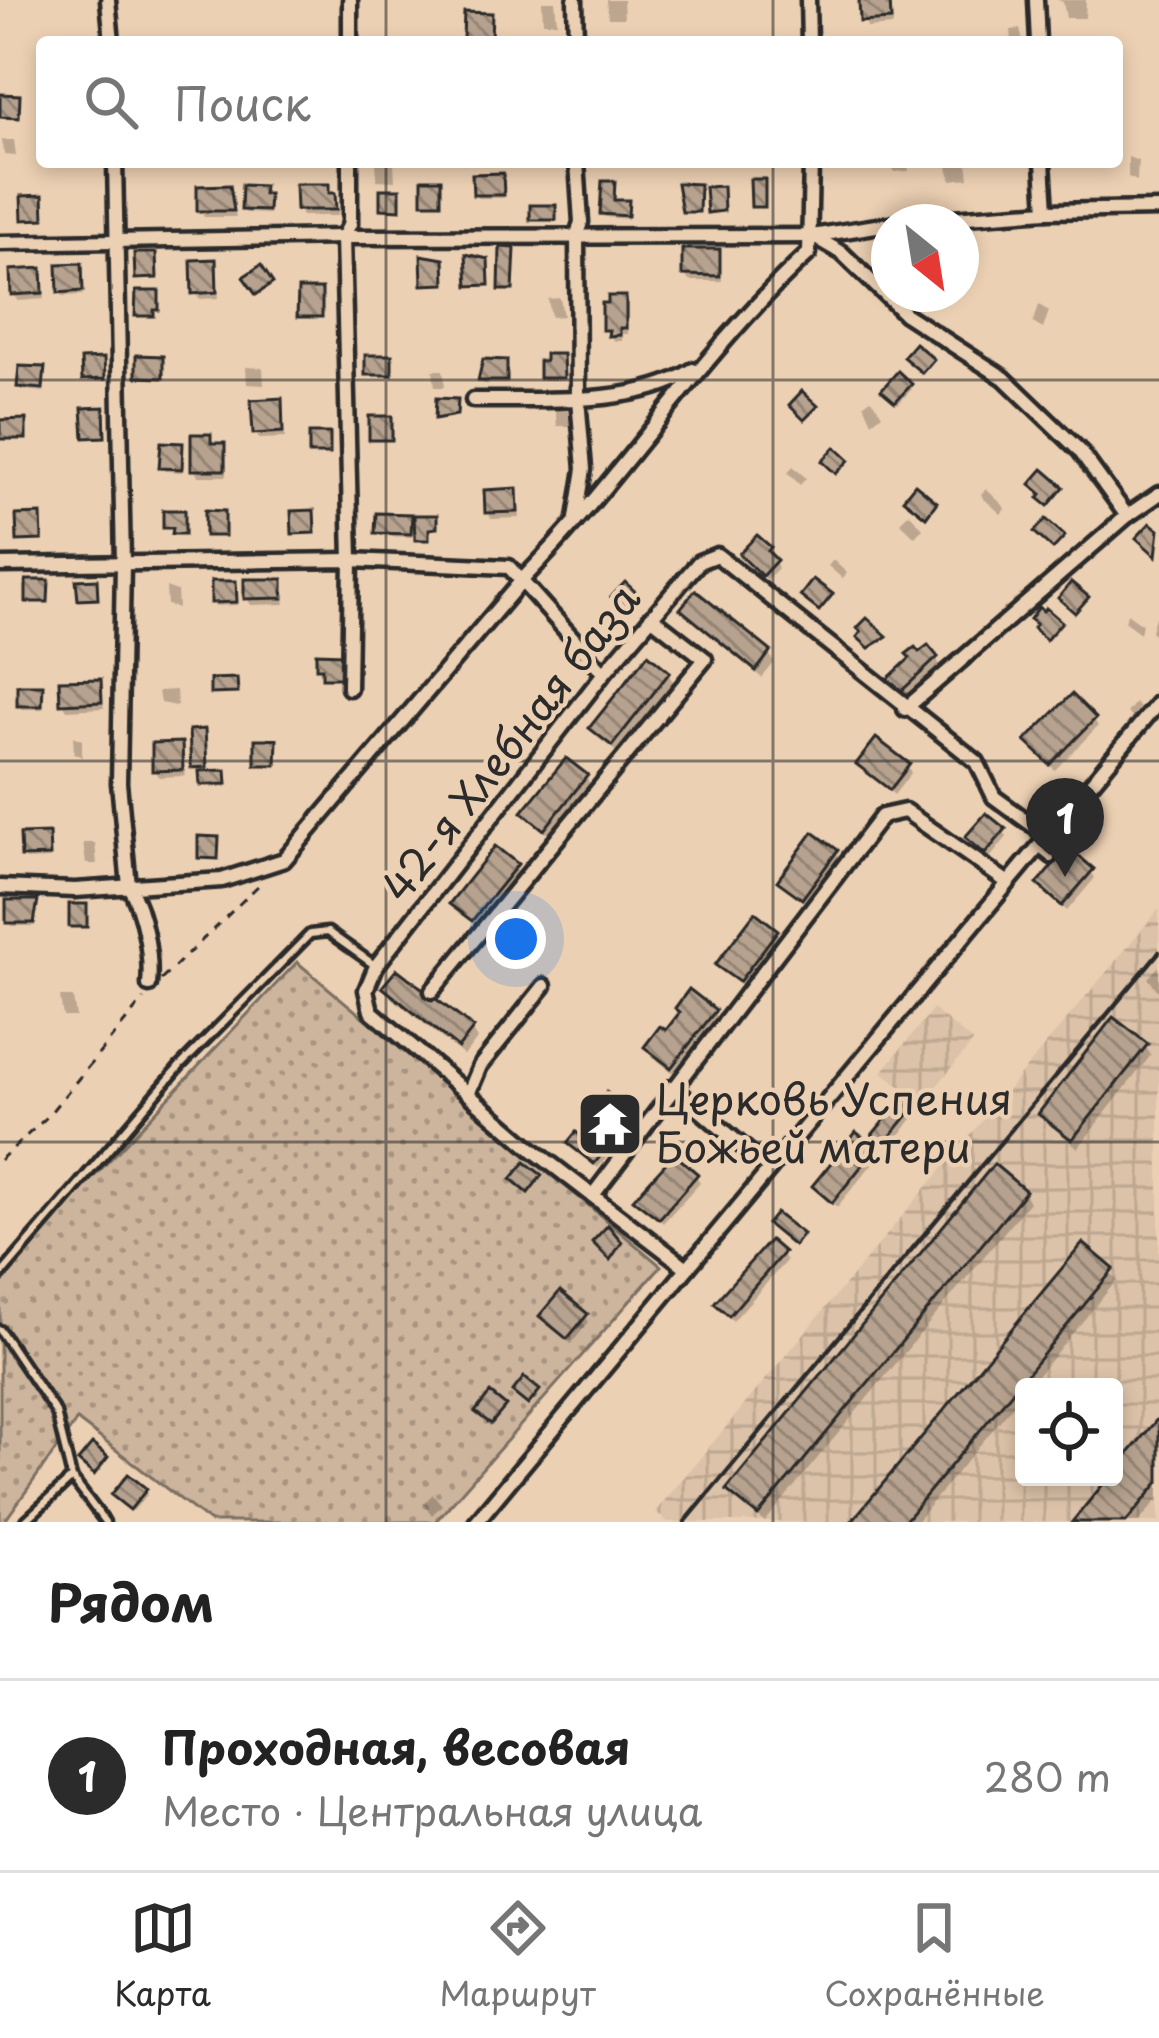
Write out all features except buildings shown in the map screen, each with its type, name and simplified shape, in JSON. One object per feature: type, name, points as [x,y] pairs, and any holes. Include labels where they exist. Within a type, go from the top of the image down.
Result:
[{"type":"street","points":[[108,0],[111,36]]},
{"type":"street","points":[[350,0],[350,36]]},
{"type":"street","points":[[575,0],[576,36]]},
{"type":"street","points":[[808,0],[809,36]]},
{"type":"street","points":[[1036,0],[1038,36]]},
{"type":"street","points":[[115,168],[123,564],[119,783],[128,886],[136,899],[146,945],[149,985]]},
{"type":"street","points":[[349,688],[351,560],[343,237],[350,224],[350,168]]},
{"type":"street","points":[[575,519],[584,469],[578,399],[578,168]]},
{"type":"street","points":[[0,887],[75,890],[222,880],[284,860],[708,359],[809,253],[811,168]]},
{"type":"street","points":[[1043,168],[1046,211]]},
{"type":"street","points":[[979,216],[1159,209]]},
{"type":"street","points":[[0,242],[812,236],[871,227]]},
{"type":"street","points":[[812,236],[842,254],[924,328],[1004,378],[1080,452],[1127,516]]},
{"type":"street","points":[[473,400],[578,399],[659,385],[686,375],[708,359]]},
{"type":"street","points":[[905,709],[1127,516],[1159,494]]},
{"type":"street","name":"42-я Хлебная база","points":[[376,966],[604,673],[699,562],[717,555],[977,762],[994,797],[1046,835]]},
{"type":"street","points":[[0,565],[351,560],[508,567],[604,673]]},
{"type":"street","points":[[432,991],[705,659],[651,617]]},
{"type":"street","points":[[476,1522],[1159,702]]},
{"type":"street","points":[[593,1195],[882,816],[905,811],[1007,882]]},
{"type":"street","points":[[376,966],[366,989],[370,1011],[533,1150],[687,1268]]},
{"type":"street","points":[[469,1092],[480,1066],[544,986]]},
{"type":"street","points":[[673,1087],[769,1169]]},
{"type":"lane","points":[[1036,848],[1052,860]]},
{"type":"lane","points":[[0,1276],[180,1066],[310,934],[328,932],[376,966]]},
{"type":"lane","points":[[0,1330],[56,1413],[72,1478],[105,1522]]},
{"type":"lane","points":[[24,1522],[72,1478]]},
{"type":"path","points":[[0,1160],[46,1118],[146,997],[149,985],[181,964],[284,860]]},
{"type":"shaded area","points":[[1159,909],[1159,1522],[668,1522],[655,1512]]},
{"type":"shaded area","points":[[297,962],[661,1266],[435,1522],[210,1522],[77,1420],[0,1522],[0,1276]]},
{"type":"shaded area","points":[[933,1009],[973,1042],[922,1104],[882,1072]]},
{"type":"railway","points":[[685,1522],[1159,952]]},
{"type":"place","name":"Проходная, весовая","points":[[1065,877]]},
{"type":"place","name":"Церковь Успения Божьей матери","points":[[610,1124]]}]
